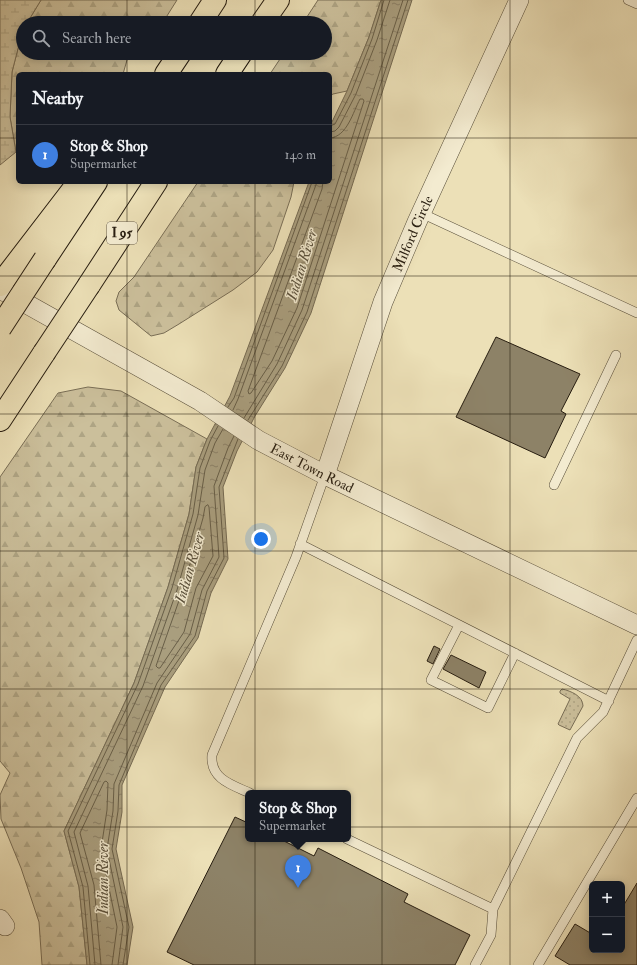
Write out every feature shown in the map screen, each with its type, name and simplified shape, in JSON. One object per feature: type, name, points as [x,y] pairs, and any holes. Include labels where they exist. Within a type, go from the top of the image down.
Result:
[{"type":"highway","points":[[205,16],[215,0]]},
{"type":"highway","points":[[267,16],[278,0]]},
{"type":"highway","points":[[167,72],[175,60]]},
{"type":"highway","points":[[228,72],[236,60]]},
{"type":"highway","points":[[0,328],[35,254],[78,184]]},
{"type":"highway","points":[[0,285],[35,254],[94,184]]},
{"type":"highway","name":"I 95","points":[[0,420],[155,184]]},
{"type":"street","name":"Milford Circle","points":[[325,475],[383,302],[421,213],[519,0]]},
{"type":"street","name":"East Town Road","points":[[0,289],[200,401],[258,440],[325,475],[637,625]]},
{"type":"lane","points":[[628,0],[637,4]]},
{"type":"lane","points":[[421,213],[637,313]]},
{"type":"lane","points":[[554,485],[616,355]]},
{"type":"lane","points":[[245,791],[226,782],[215,772],[212,765],[212,755],[300,544],[325,475]]},
{"type":"lane","points":[[300,544],[609,701]]},
{"type":"lane","points":[[459,624],[431,680],[488,708],[515,653]]},
{"type":"lane","points":[[475,965],[491,935],[493,909],[577,738],[603,712],[637,640]]},
{"type":"lane","points":[[538,965],[637,798]]},
{"type":"lane","points":[[351,841],[493,909]]},
{"type":"green space","points":[[0,0],[41,0],[31,16],[16,16],[16,56],[12,72],[10,117],[16,152],[0,165]]},
{"type":"green space","points":[[41,0],[177,0],[167,16],[31,16]]},
{"type":"green space","points":[[318,0],[381,0],[369,37],[347,91],[332,95],[332,72],[271,72],[279,60],[332,60],[332,16],[308,16]]},
{"type":"green space","points":[[16,56],[16,60],[127,60],[124,72],[16,72],[16,152],[10,117],[12,72]]},
{"type":"green space","points":[[197,184],[294,184],[291,197],[273,250],[257,272],[233,290],[164,333],[151,336],[119,310],[116,301],[119,292],[134,277]]},
{"type":"green space","points":[[88,387],[121,391],[207,439],[196,467],[189,514],[168,587],[134,683],[64,831],[79,887],[87,965],[42,965],[39,922],[21,868],[1,819],[0,795],[10,773],[0,761],[0,477],[58,393]]},
{"type":"green space","points":[[562,689],[576,694],[581,699],[583,706],[570,730],[558,724],[570,699],[560,693]]},
{"type":"water","name":"Indian River","points":[[381,0],[412,0],[311,313],[285,368],[255,416],[237,451],[223,487],[228,559],[211,593],[198,638],[165,687],[122,785],[122,812],[116,849],[133,927],[127,965],[87,965],[79,887],[64,831],[134,683],[168,587],[189,514],[196,467],[207,439],[230,396],[308,184],[332,184],[332,122],[347,91],[369,37]]},
{"type":"building","points":[[496,337],[580,374],[561,411],[566,414],[545,458],[456,417]]},
{"type":"building","points":[[434,646],[440,649],[433,664],[427,661]]},
{"type":"building","points":[[451,655],[486,672],[479,688],[443,669]]},
{"type":"building","points":[[235,817],[245,822],[245,842],[286,842],[314,856],[318,848],[408,894],[404,902],[470,935],[455,965],[194,965],[167,952]]},
{"type":"building","points":[[637,883],[637,965],[570,965],[555,956],[575,924],[589,932],[589,953],[625,953],[625,903]]},
{"type":"place","name":"Stop & Shop","points":[[298,888]]}]
